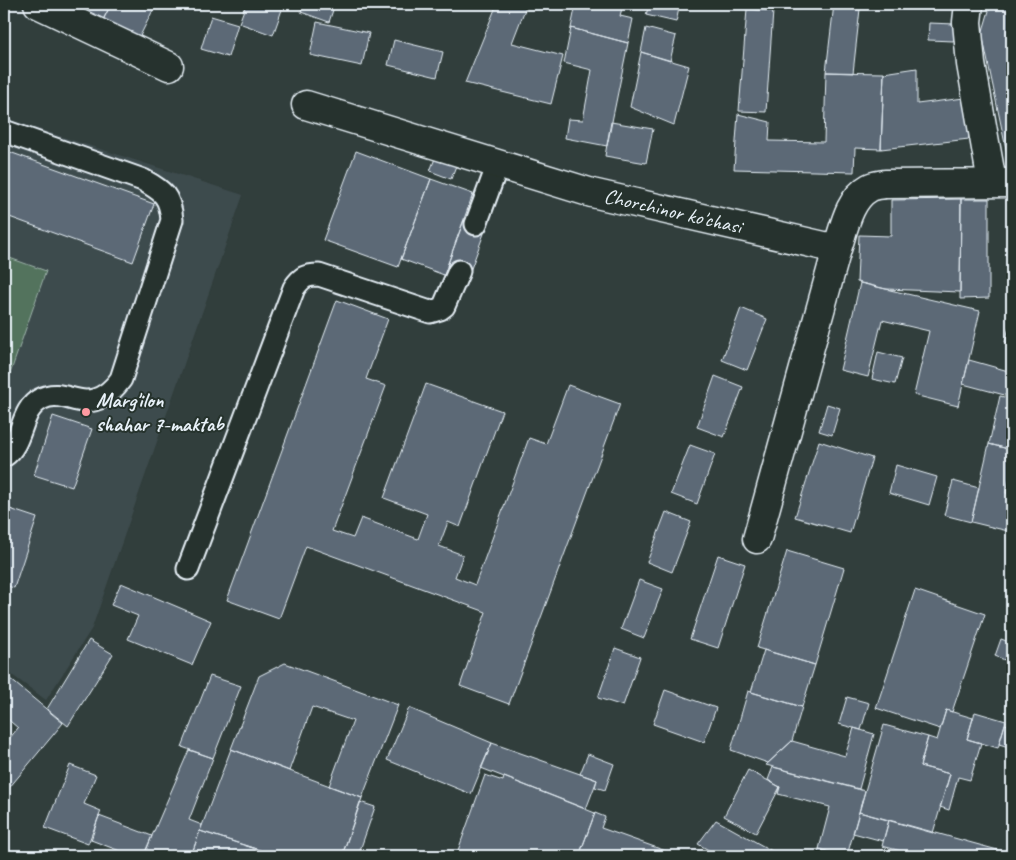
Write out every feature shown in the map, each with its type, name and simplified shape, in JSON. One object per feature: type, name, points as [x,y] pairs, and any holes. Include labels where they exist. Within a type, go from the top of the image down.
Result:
[{"type":"street","points":[[38,4],[169,66]]},
{"type":"street","points":[[757,539],[837,248],[854,204],[861,194],[871,187],[885,184],[1002,182],[971,64],[967,22],[969,4]]},
{"type":"street","name":"Chorchinor ko'chasi","points":[[306,105],[592,192],[837,248]]},
{"type":"lane","points":[[4,131],[142,180],[157,188],[165,197],[171,206],[172,220],[121,379],[114,389],[106,395],[86,401],[58,396],[49,396],[41,399],[33,405],[27,414],[16,444],[4,456]]},
{"type":"lane","points":[[476,224],[498,164]]},
{"type":"lane","points":[[188,569],[294,288],[301,278],[319,275],[430,312],[444,306],[459,271]]},
{"type":"shaded area","name":"Marg'ilon shahar 7-maktab","points":[[4,118],[243,195],[92,628],[46,700],[4,669]]},
{"type":"green space","points":[[4,256],[46,271],[4,391]]},
{"type":"building","points":[[69,4],[111,4],[103,20]]},
{"type":"building","points":[[111,4],[156,4],[139,38],[103,20]]},
{"type":"building","points":[[246,4],[284,4],[273,35],[239,23]]},
{"type":"building","points":[[304,4],[335,4],[329,22],[301,12]]},
{"type":"building","points":[[497,4],[527,4],[512,43],[563,56],[551,104],[465,83]]},
{"type":"building","points":[[576,4],[623,4],[620,16],[633,19],[628,43],[571,28]]},
{"type":"building","points":[[649,4],[680,4],[676,22],[646,15]]},
{"type":"building","points":[[834,4],[860,9],[853,73],[826,72]]},
{"type":"building","points":[[991,4],[1012,4],[1012,163],[1009,163],[982,34]]},
{"type":"building","points":[[747,9],[773,11],[766,112],[739,111]]},
{"type":"building","points":[[211,16],[238,24],[228,57],[201,49]]},
{"type":"building","points":[[317,22],[369,33],[362,66],[310,55]]},
{"type":"building","points":[[929,23],[955,24],[954,41],[928,40]]},
{"type":"building","points":[[571,28],[628,43],[607,146],[565,138],[568,119],[583,120],[592,70],[564,63]]},
{"type":"building","points":[[646,28],[676,36],[670,61],[641,52]]},
{"type":"building","points":[[394,40],[443,52],[437,77],[388,65]]},
{"type":"building","points":[[641,52],[689,66],[674,125],[630,107]]},
{"type":"building","points":[[917,68],[917,104],[964,98],[969,139],[881,149],[884,73]]},
{"type":"building","points":[[826,72],[884,73],[881,149],[855,148],[854,172],[734,169],[738,114],[770,122],[769,141],[824,142]]},
{"type":"building","points":[[611,122],[653,129],[646,163],[605,156]]},
{"type":"building","points":[[4,150],[154,204],[133,262],[4,215]]},
{"type":"building","points":[[356,151],[431,179],[398,267],[323,240]]},
{"type":"building","points":[[436,156],[457,163],[451,179],[430,171]]},
{"type":"building","points":[[431,179],[473,194],[444,275],[401,259]]},
{"type":"building","points":[[961,199],[989,199],[989,298],[960,299]]},
{"type":"building","points":[[961,199],[960,292],[886,289],[857,282],[859,235],[891,236],[891,200]]},
{"type":"building","points":[[464,220],[486,228],[469,274],[447,266]]},
{"type":"building","points":[[860,283],[980,311],[958,406],[914,395],[929,331],[882,320],[868,377],[840,370]]},
{"type":"building","points":[[337,300],[388,319],[366,379],[386,386],[332,531],[353,538],[361,518],[418,539],[427,514],[384,498],[426,384],[502,411],[460,527],[448,522],[439,546],[463,555],[455,577],[475,585],[529,438],[546,444],[568,385],[620,404],[509,704],[460,686],[486,612],[306,546],[279,619],[227,600]]},
{"type":"building","points":[[741,308],[767,319],[747,370],[722,360]]},
{"type":"building","points":[[1012,317],[1012,344],[1005,342]]},
{"type":"building","points":[[878,352],[902,358],[895,384],[872,379]]},
{"type":"building","points":[[969,360],[1012,372],[1012,397],[963,384]]},
{"type":"building","points":[[715,376],[743,387],[724,437],[697,427]]},
{"type":"building","points":[[1000,396],[1012,399],[1012,450],[989,444]]},
{"type":"building","points":[[827,404],[840,408],[832,435],[819,431]]},
{"type":"building","points":[[53,416],[92,429],[72,487],[34,475]]},
{"type":"building","points":[[819,441],[872,458],[850,533],[795,517]]},
{"type":"building","points":[[989,444],[1012,450],[1012,467],[1006,493],[1012,495],[1012,520],[1010,520],[1008,531],[971,522]]},
{"type":"building","points":[[690,445],[715,454],[697,504],[671,494]]},
{"type":"building","points":[[896,465],[937,477],[929,505],[889,493]]},
{"type":"building","points":[[953,481],[979,488],[971,522],[944,515]]},
{"type":"building","points":[[4,507],[37,518],[14,588],[4,585]]},
{"type":"building","points":[[666,512],[691,522],[672,572],[647,562]]},
{"type":"building","points":[[787,551],[844,568],[815,665],[757,648]]},
{"type":"building","points":[[718,555],[745,564],[718,648],[690,639]]},
{"type":"building","points":[[639,580],[663,589],[644,638],[621,629]]},
{"type":"building","points":[[121,583],[211,621],[192,665],[128,639],[138,616],[111,605]]},
{"type":"building","points":[[915,590],[985,614],[952,712],[946,710],[940,729],[876,708]]},
{"type":"building","points":[[1001,639],[1012,643],[1012,663],[995,656]]},
{"type":"building","points":[[89,640],[113,654],[68,726],[47,709]]},
{"type":"building","points":[[615,648],[640,657],[623,706],[598,698]]},
{"type":"building","points":[[764,650],[815,665],[802,707],[751,692]]},
{"type":"building","points":[[285,663],[398,705],[362,798],[329,786],[353,721],[312,707],[289,771],[231,749],[259,676]]},
{"type":"building","points":[[210,676],[241,686],[213,758],[182,747]]},
{"type":"building","points":[[10,679],[63,723],[4,794],[4,745],[18,728],[4,716],[4,687]]},
{"type":"building","points":[[665,690],[716,708],[704,742],[653,724]]},
{"type":"building","points":[[748,691],[802,707],[792,741],[768,763],[731,750]]},
{"type":"building","points":[[847,697],[869,703],[861,730],[839,724]]},
{"type":"building","points":[[409,708],[492,743],[471,794],[387,760]]},
{"type":"building","points":[[946,710],[973,718],[967,739],[981,743],[970,780],[958,777],[949,810],[940,807],[950,774],[920,766],[928,737],[937,740]]},
{"type":"building","points":[[975,712],[1006,721],[998,748],[967,739]]},
{"type":"building","points":[[1005,724],[1012,726],[1012,748],[999,744]]},
{"type":"building","points":[[884,725],[928,737],[920,766],[950,774],[933,833],[859,812]]},
{"type":"building","points":[[854,728],[874,734],[859,789],[766,765],[792,741],[845,756]]},
{"type":"building","points":[[492,743],[597,780],[586,809],[481,768]]},
{"type":"building","points":[[231,749],[362,798],[342,856],[278,856],[200,831]]},
{"type":"building","points":[[189,750],[213,758],[189,820],[202,825],[191,856],[186,854],[185,856],[156,856],[145,852]]},
{"type":"building","points":[[588,754],[614,764],[605,790],[595,787],[597,780],[580,774]]},
{"type":"building","points":[[70,765],[96,775],[84,804],[101,811],[88,844],[45,828]]},
{"type":"building","points":[[773,767],[865,791],[847,856],[819,849],[830,807],[778,794],[780,787],[768,780]]},
{"type":"building","points":[[748,770],[780,787],[756,833],[724,816]]},
{"type":"building","points":[[485,775],[503,781],[504,777],[595,813],[579,856],[456,856]]},
{"type":"building","points":[[360,802],[375,807],[358,856],[342,856]]},
{"type":"building","points":[[859,812],[889,820],[883,841],[853,833]]},
{"type":"building","points":[[595,813],[605,817],[601,828],[680,856],[579,856]]},
{"type":"building","points":[[99,816],[152,836],[144,856],[133,856],[91,840]]},
{"type":"building","points":[[716,820],[781,856],[719,856],[698,844]]},
{"type":"building","points":[[889,820],[1012,854],[1012,856],[920,856],[882,846]]},
{"type":"building","points":[[200,831],[278,856],[191,856]]},
{"type":"building","points":[[819,849],[842,856],[817,856]]},
{"type":"place","name":"Marg'ilon shahar 7-maktab","points":[[86,412]]}]
